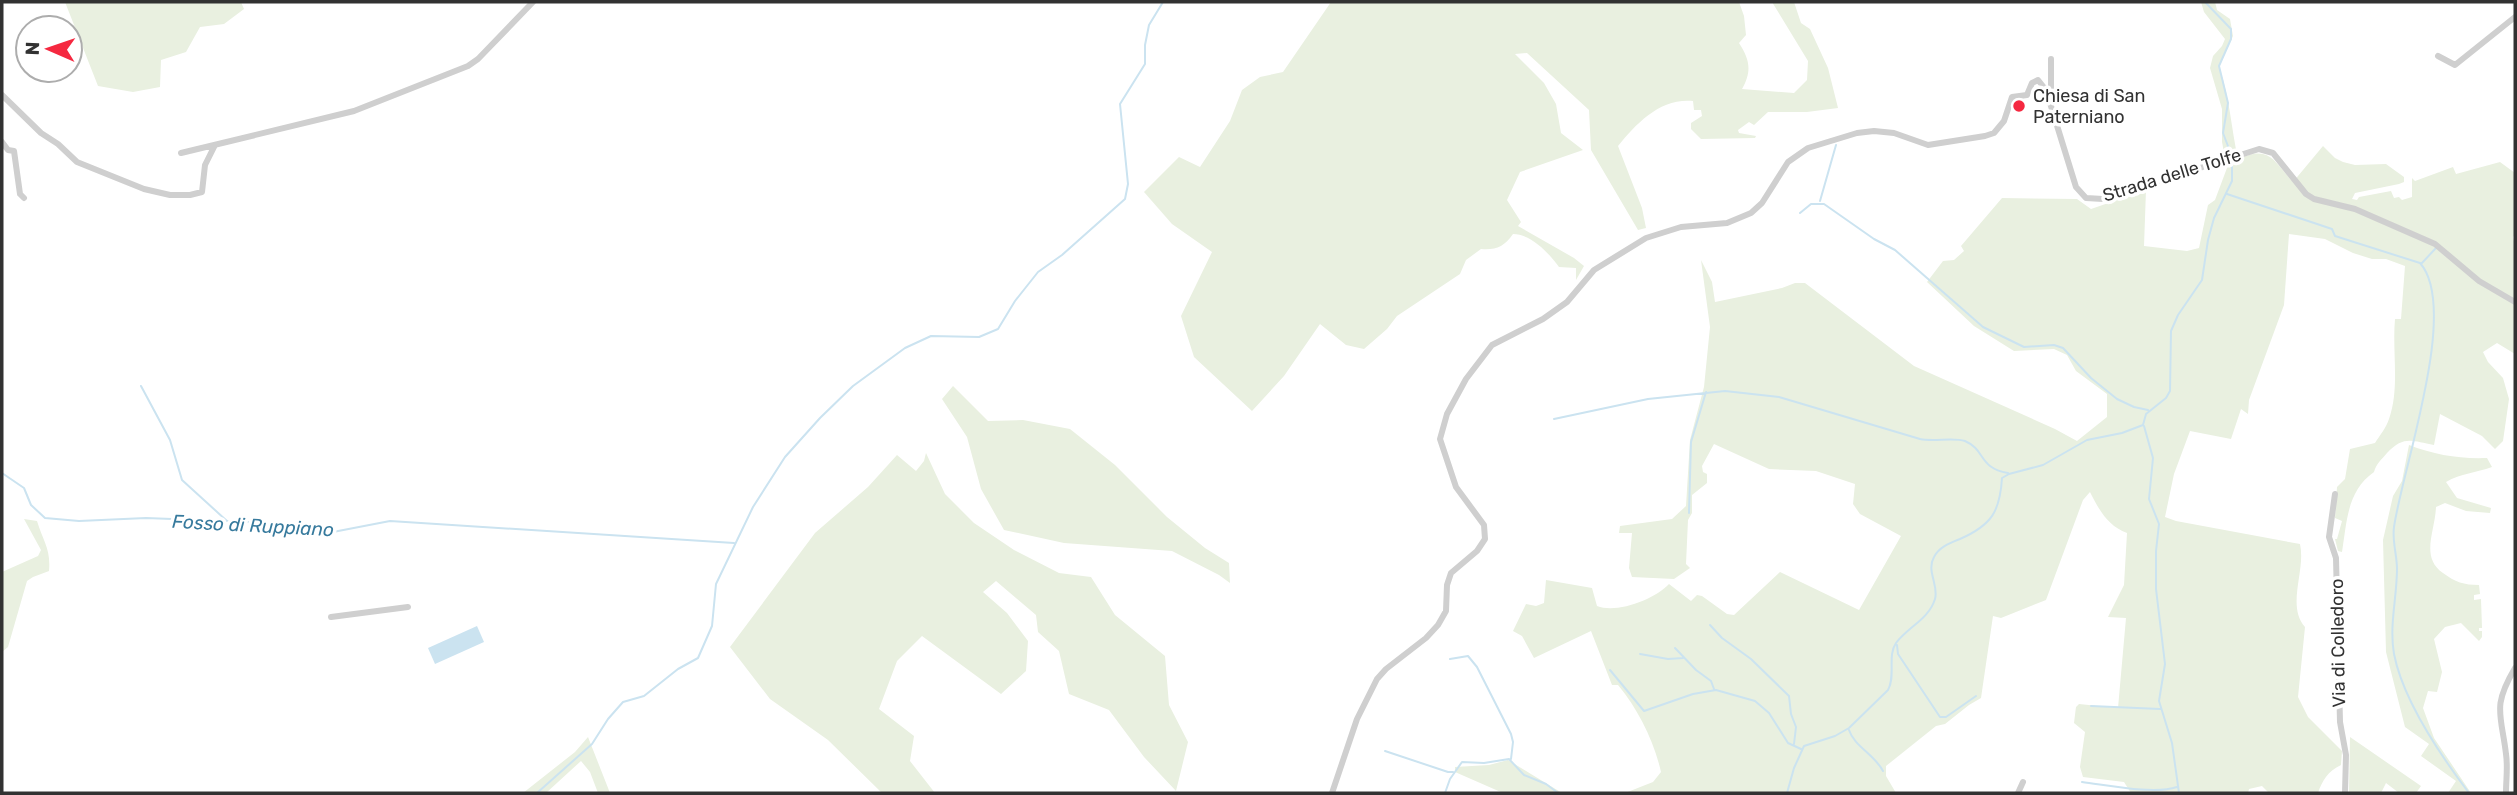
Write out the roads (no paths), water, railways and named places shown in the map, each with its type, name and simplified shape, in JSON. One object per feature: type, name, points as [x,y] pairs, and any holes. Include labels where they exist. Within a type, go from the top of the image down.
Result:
[{"type":"street","points":[[181,153],[354,111],[468,66],[533,2]]},
{"type":"street","points":[[2438,56],[2455,65],[2515,17]]},
{"type":"street","points":[[2048,97],[2051,94],[2051,59]]},
{"type":"street","points":[[1332,793],[1352,731],[1377,679],[1438,625],[1446,611],[1449,576],[1477,551],[1485,539],[1484,524],[1460,493],[1440,439],[1447,414],[1466,379],[1492,345],[1543,319],[1567,302],[1584,279],[1605,261],[1649,236],[1681,227],[1727,223],[1751,213],[1762,203],[1788,162],[1808,148],[1857,133],[1874,131],[1894,133],[1928,145],[1985,136],[1994,133],[2004,121],[2011,97],[2023,97],[2035,80],[2043,83],[2048,97]]},
{"type":"street","points":[[2,95],[71,158],[144,189],[170,195],[202,192],[205,165],[215,145]]},
{"type":"street","name":"Strada delle Tolfe","points":[[2048,97],[2076,187],[2086,198],[2103,198],[2259,149],[2270,151],[2306,194],[2314,199],[2355,209],[2435,244],[2479,281],[2515,302]]},
{"type":"street","points":[[2,142],[8,150],[14,151],[20,194],[24,198]]},
{"type":"street","name":"Via di Colledoro","points":[[2335,494],[2329,537],[2336,558],[2340,722],[2346,755],[2345,793]]},
{"type":"street","points":[[331,617],[408,607]]},
{"type":"street","points":[[2507,793],[2506,757],[2499,707],[2503,688],[2515,668]]},
{"type":"street","points":[[2018,793],[2023,782]]},
{"type":"water","points":[[477,626],[484,642],[435,664],[428,648]]},
{"type":"waterway","points":[[537,793],[592,744],[623,702],[644,696],[678,669],[698,658],[712,626],[716,584],[753,507],[785,457],[820,418],[853,386],[905,348],[931,336],[979,337],[998,329],[1015,301],[1038,272],[1062,255],[1125,199],[1128,184],[1120,104],[1145,64],[1149,25],[1163,2]]},
{"type":"waterway","points":[[2205,2],[2231,29],[2231,39],[2219,66],[2228,103],[2223,133],[2231,154]]},
{"type":"waterway","points":[[1820,201],[1836,145]]},
{"type":"waterway","points":[[1787,793],[1804,746],[1835,736],[1849,728],[1888,690],[1893,648],[1928,612],[1935,599],[1931,568],[1934,557],[1945,546],[1971,534],[1987,522],[1996,508],[2002,478],[2043,465],[2087,440],[2122,433],[2143,425],[2146,414],[2166,398],[2170,391],[2171,331],[2178,315],[2202,280],[2214,218],[2232,181],[2232,160]]},
{"type":"waterway","points":[[2227,194],[2332,229],[2335,236],[2420,263],[2431,285],[2434,315],[2431,351],[2425,390],[2394,527],[2397,569],[2393,643],[2399,672],[2414,708],[2435,745],[2469,793]]},
{"type":"waterway","points":[[1800,213],[1811,204],[1824,204],[1874,239],[1895,250],[1983,327],[2024,347],[2054,345],[2063,348],[2091,378],[2117,399],[2148,410]]},
{"type":"waterway","points":[[2421,264],[2436,248]]},
{"type":"waterway","points":[[141,386],[170,440],[182,480],[227,521]]},
{"type":"waterway","points":[[1554,419],[1648,399],[1725,391],[1779,397],[1920,439],[1965,441],[1992,467],[2008,473]]},
{"type":"waterway","points":[[1689,513],[1691,442],[1706,392]]},
{"type":"waterway","points":[[2144,426],[2153,458],[2149,499],[2159,524],[2156,589],[2165,664],[2159,701],[2172,743],[2179,793]]},
{"type":"waterway","name":"Fosso di Ruppiano","points":[[2,473],[24,488],[31,505],[45,518],[79,521],[146,518],[304,524],[333,532],[390,521],[734,543]]},
{"type":"waterway","points":[[1710,625],[1722,638],[1751,659],[1789,696],[1796,727],[1794,744]]},
{"type":"waterway","points":[[1897,645],[1898,654],[1940,717],[1946,717],[1976,696]]},
{"type":"waterway","points":[[1675,648],[1711,681],[1714,689]]},
{"type":"waterway","points":[[1640,654],[1668,659],[1683,658]]},
{"type":"waterway","points":[[1450,659],[1468,656],[1477,667],[1511,734],[1511,759]]},
{"type":"waterway","points":[[1610,670],[1644,711],[1693,694],[1716,690],[1755,701],[1769,713],[1788,743],[1801,749]]},
{"type":"waterway","points":[[2091,706],[2160,709]]},
{"type":"waterway","points":[[1849,730],[1855,741],[1883,771]]},
{"type":"waterway","points":[[1385,751],[1453,772]]},
{"type":"waterway","points":[[1445,793],[1450,779],[1462,762],[1484,763],[1509,759],[1524,775],[1546,784],[1558,793]]},
{"type":"waterway","points":[[2082,782],[2143,790],[2177,787]]},
{"type":"place","name":"Chiesa di San Paterniano","points":[[2019,106]]}]
